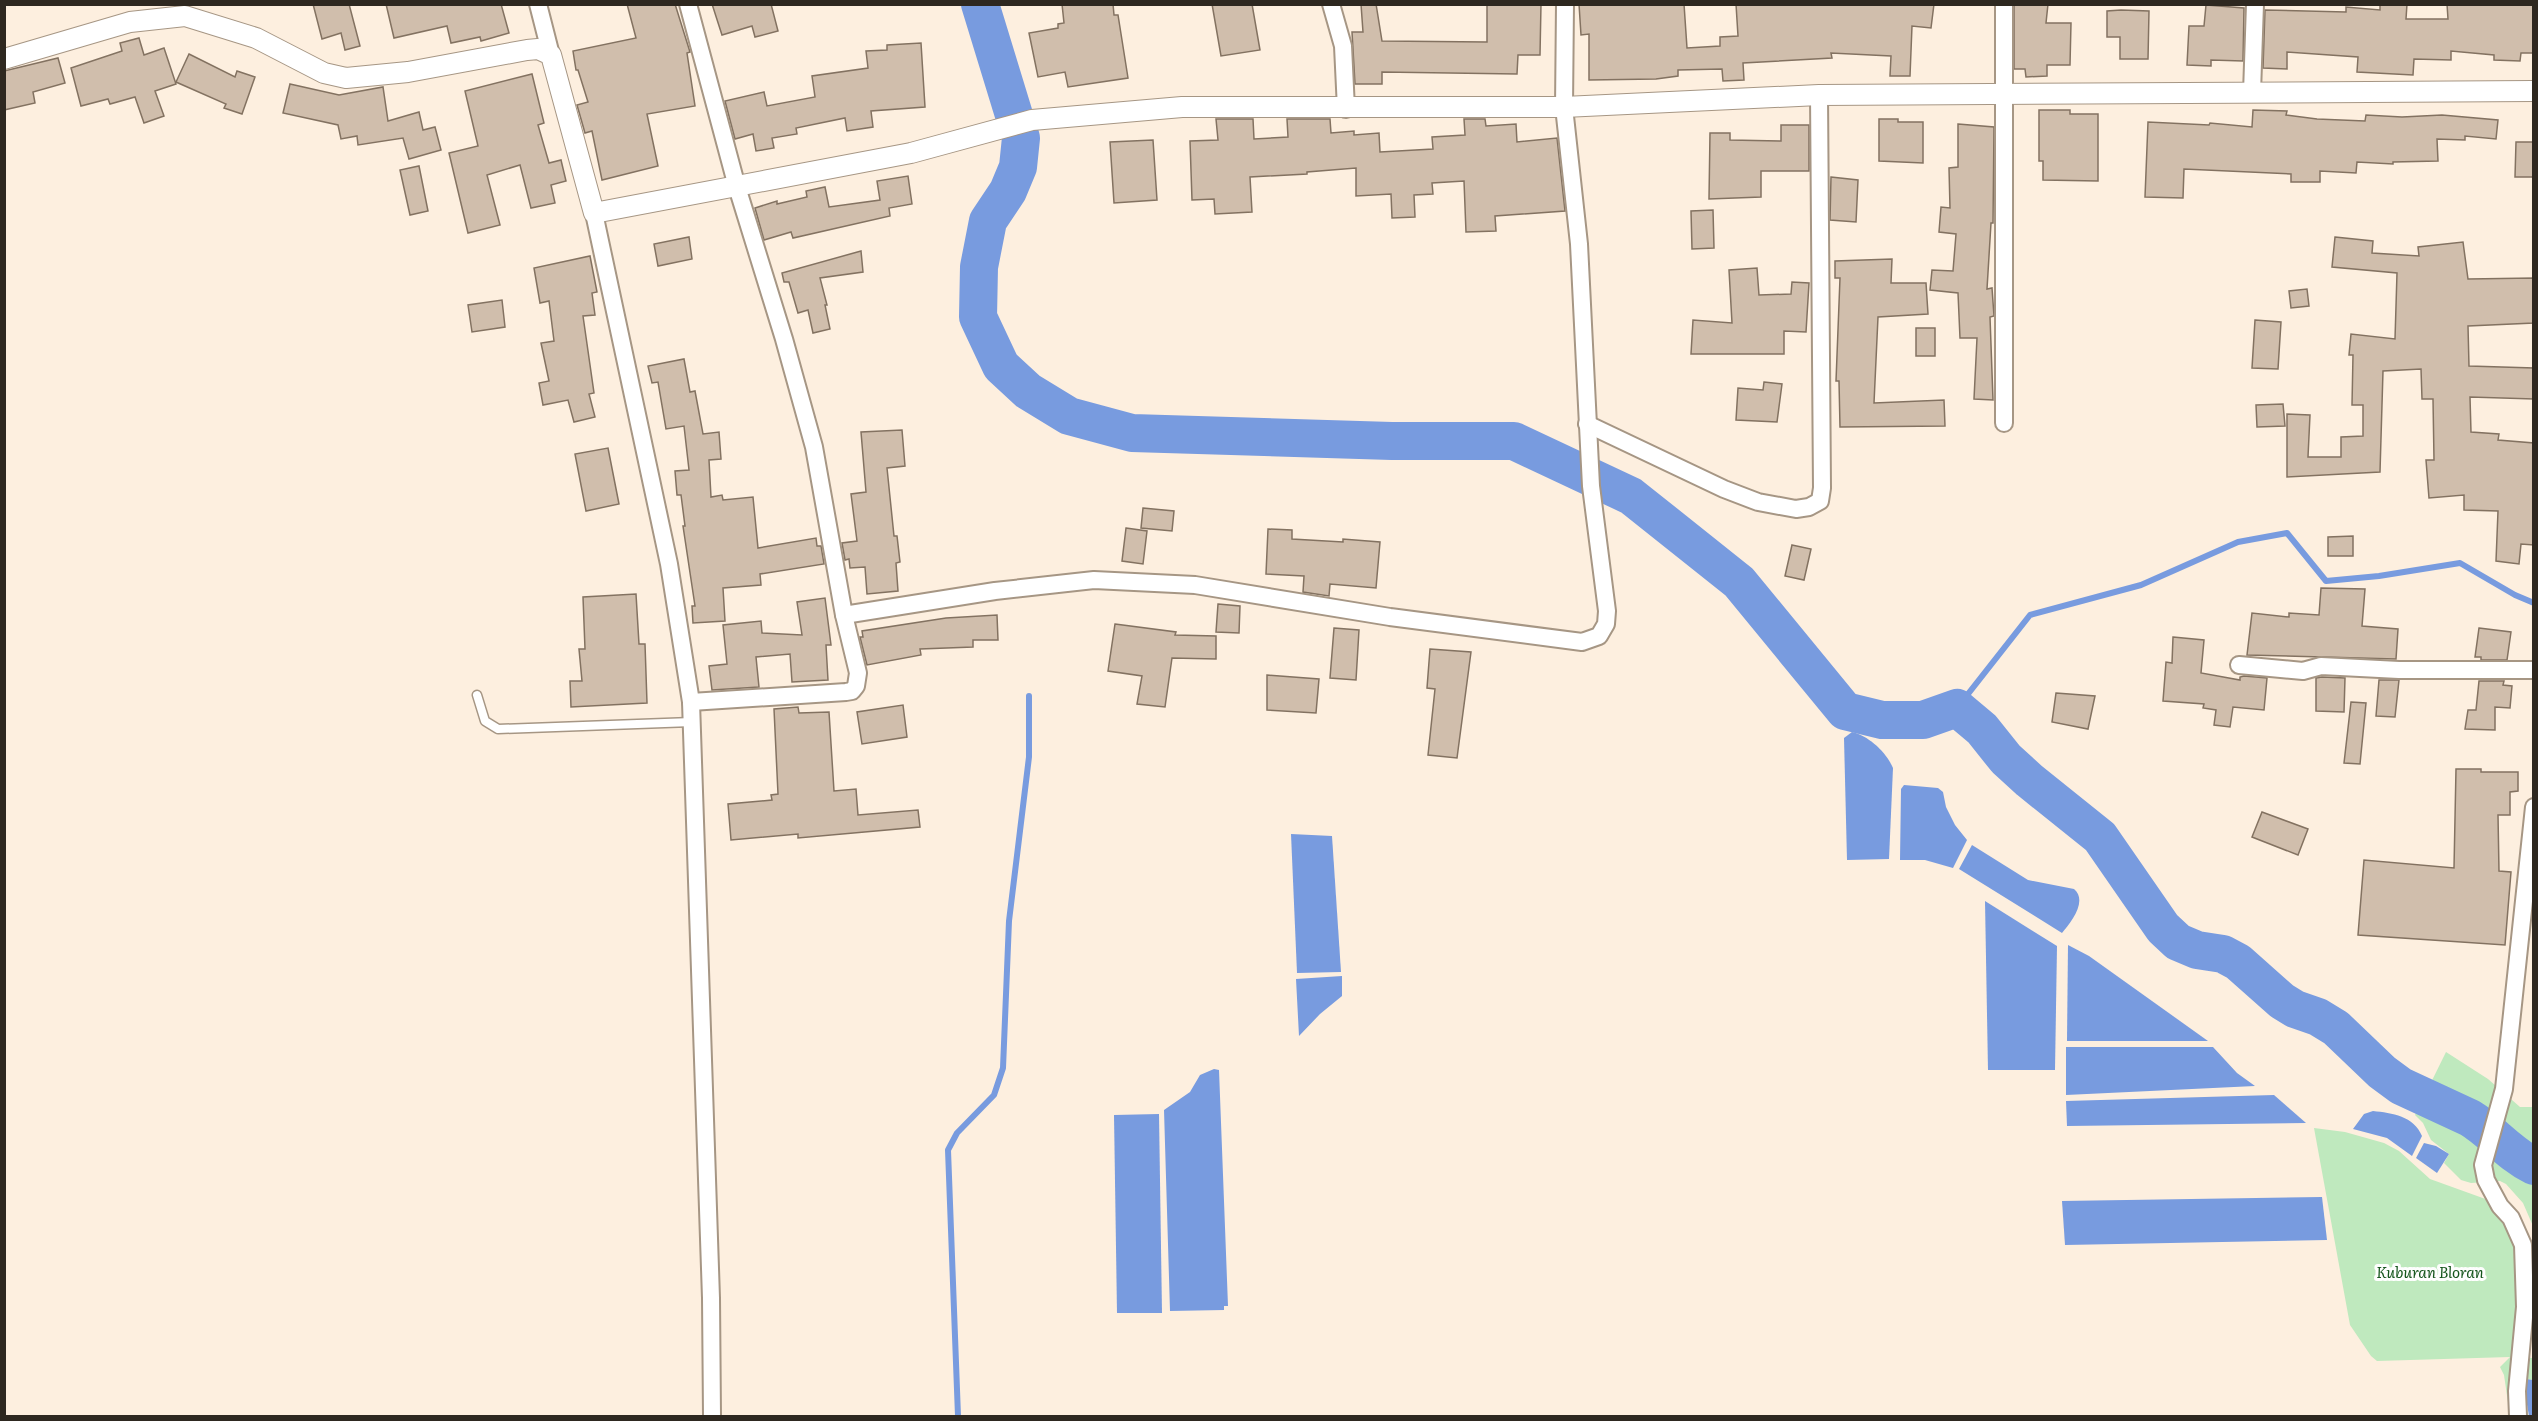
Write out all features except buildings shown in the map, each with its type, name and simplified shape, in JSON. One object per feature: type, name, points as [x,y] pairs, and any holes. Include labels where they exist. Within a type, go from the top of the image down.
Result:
[{"type":"street","points":[[538,4],[594,213],[669,564],[691,702],[711,1298],[712,1416]]},
{"type":"street","points":[[688,4],[737,187],[784,339],[814,447],[844,615],[858,673],[856,686],[852,691],[691,702]]},
{"type":"street","points":[[1331,4],[1343,46],[1346,109]]},
{"type":"street","points":[[844,615],[995,591],[1094,580],[1195,585],[1389,617],[1582,642],[1599,636],[1606,624],[1607,611],[1591,486],[1579,244],[1564,107],[1565,4]]},
{"type":"street","points":[[2004,4],[2002,247],[2004,423]]},
{"type":"street","points":[[2252,93],[2255,4]]},
{"type":"street","points":[[4,60],[130,22],[184,16],[256,38],[324,73],[346,78],[408,72],[527,50],[538,49],[552,55]]},
{"type":"street","points":[[594,213],[911,153],[1032,120],[1182,107],[1346,109],[1564,107],[1820,94],[2534,91]]},
{"type":"street","points":[[1588,431],[1758,502],[1796,509],[1809,507],[1820,501],[1822,488],[1820,94]]},
{"type":"street","points":[[2239,665],[2303,670],[2321,666],[2399,670],[2534,670]]},
{"type":"street","points":[[2518,1416],[2517,1391],[2525,1307],[2523,1245],[2515,1225],[2500,1206],[2486,1180],[2483,1165],[2504,1089],[2534,807]]},
{"type":"lane","points":[[477,696],[485,721],[498,729],[692,722]]},
{"type":"green space","points":[[2446,1052],[2488,1079],[2520,1107],[2533,1107],[2533,1226],[2523,1203],[2506,1184],[2500,1181],[2471,1183],[2461,1180],[2444,1163],[2449,1154],[2431,1140],[2423,1123],[2415,1115]]},
{"type":"green space","name":"Kuburan Bloran","points":[[2314,1128],[2345,1132],[2384,1143],[2399,1151],[2430,1179],[2491,1201],[2510,1227],[2517,1251],[2518,1315],[2512,1357],[2533,1358],[2533,1380],[2526,1379],[2523,1382],[2528,1416],[2510,1416],[2504,1375],[2500,1367],[2510,1357],[2377,1361],[2371,1356],[2350,1325]]},
{"type":"water","points":[[1852,732],[1865,737],[1876,746],[1893,768],[1889,859],[1847,860],[1844,738]]},
{"type":"water","points":[[1904,785],[1938,788],[1943,792],[1946,807],[1955,825],[1967,840],[1953,868],[1925,860],[1900,860],[1901,789]]},
{"type":"water","points":[[1291,834],[1332,836],[1341,972],[1297,973]]},
{"type":"water","points":[[1972,845],[2028,880],[2074,889],[2078,894],[2079,905],[2062,933],[1959,869]]},
{"type":"water","points":[[1985,901],[2057,946],[2055,1070],[1988,1070]]},
{"type":"water","points":[[2068,945],[2089,956],[2208,1041],[2067,1041]]},
{"type":"water","points":[[1342,976],[1342,996],[1320,1014],[1299,1036],[1296,979]]},
{"type":"water","points":[[2066,1047],[2213,1047],[2237,1073],[2255,1086],[2066,1095]]},
{"type":"water","points":[[1214,1069],[1219,1070],[1228,1306],[1224,1306],[1224,1310],[1170,1311],[1164,1110],[1190,1092],[1200,1075]]},
{"type":"water","points":[[2274,1095],[2306,1123],[2067,1126],[2066,1101]]},
{"type":"water","points":[[2373,1111],[2402,1117],[2414,1124],[2422,1136],[2412,1156],[2387,1138],[2353,1129],[2364,1114]]},
{"type":"water","points":[[1159,1114],[1162,1313],[1117,1313],[1114,1115]]},
{"type":"water","points":[[2424,1143],[2436,1146],[2449,1154],[2437,1173],[2416,1158]]},
{"type":"water","points":[[2322,1197],[2327,1240],[2065,1245],[2062,1201]]},
{"type":"water","points":[[2526,1379],[2533,1380],[2533,1416],[2529,1416],[2523,1382]]},
{"type":"waterway","points":[[980,4],[1021,138],[1018,167],[1008,191],[988,221],[979,267],[978,317],[1001,366],[1028,391],[1069,416],[1132,433],[1392,441],[1514,441],[1631,496],[1739,582],[1845,711],[1882,720],[1923,720],[1957,708],[1982,729],[2006,759],[2029,780],[2100,837],[2163,928],[2178,942],[2197,950],[2223,954],[2238,962],[2282,1001],[2336,1028],[2382,1072],[2401,1086],[2470,1118],[2516,1155],[2534,1166]]},
{"type":"waterway","points":[[1957,708],[2030,615],[2141,585],[2238,542],[2287,533],[2326,581],[2379,576],[2460,563],[2515,595],[2534,603]]},
{"type":"waterway","points":[[958,1416],[948,1150],[957,1133],[994,1095],[1003,1068],[1009,921],[1029,757],[1029,696]]}]
